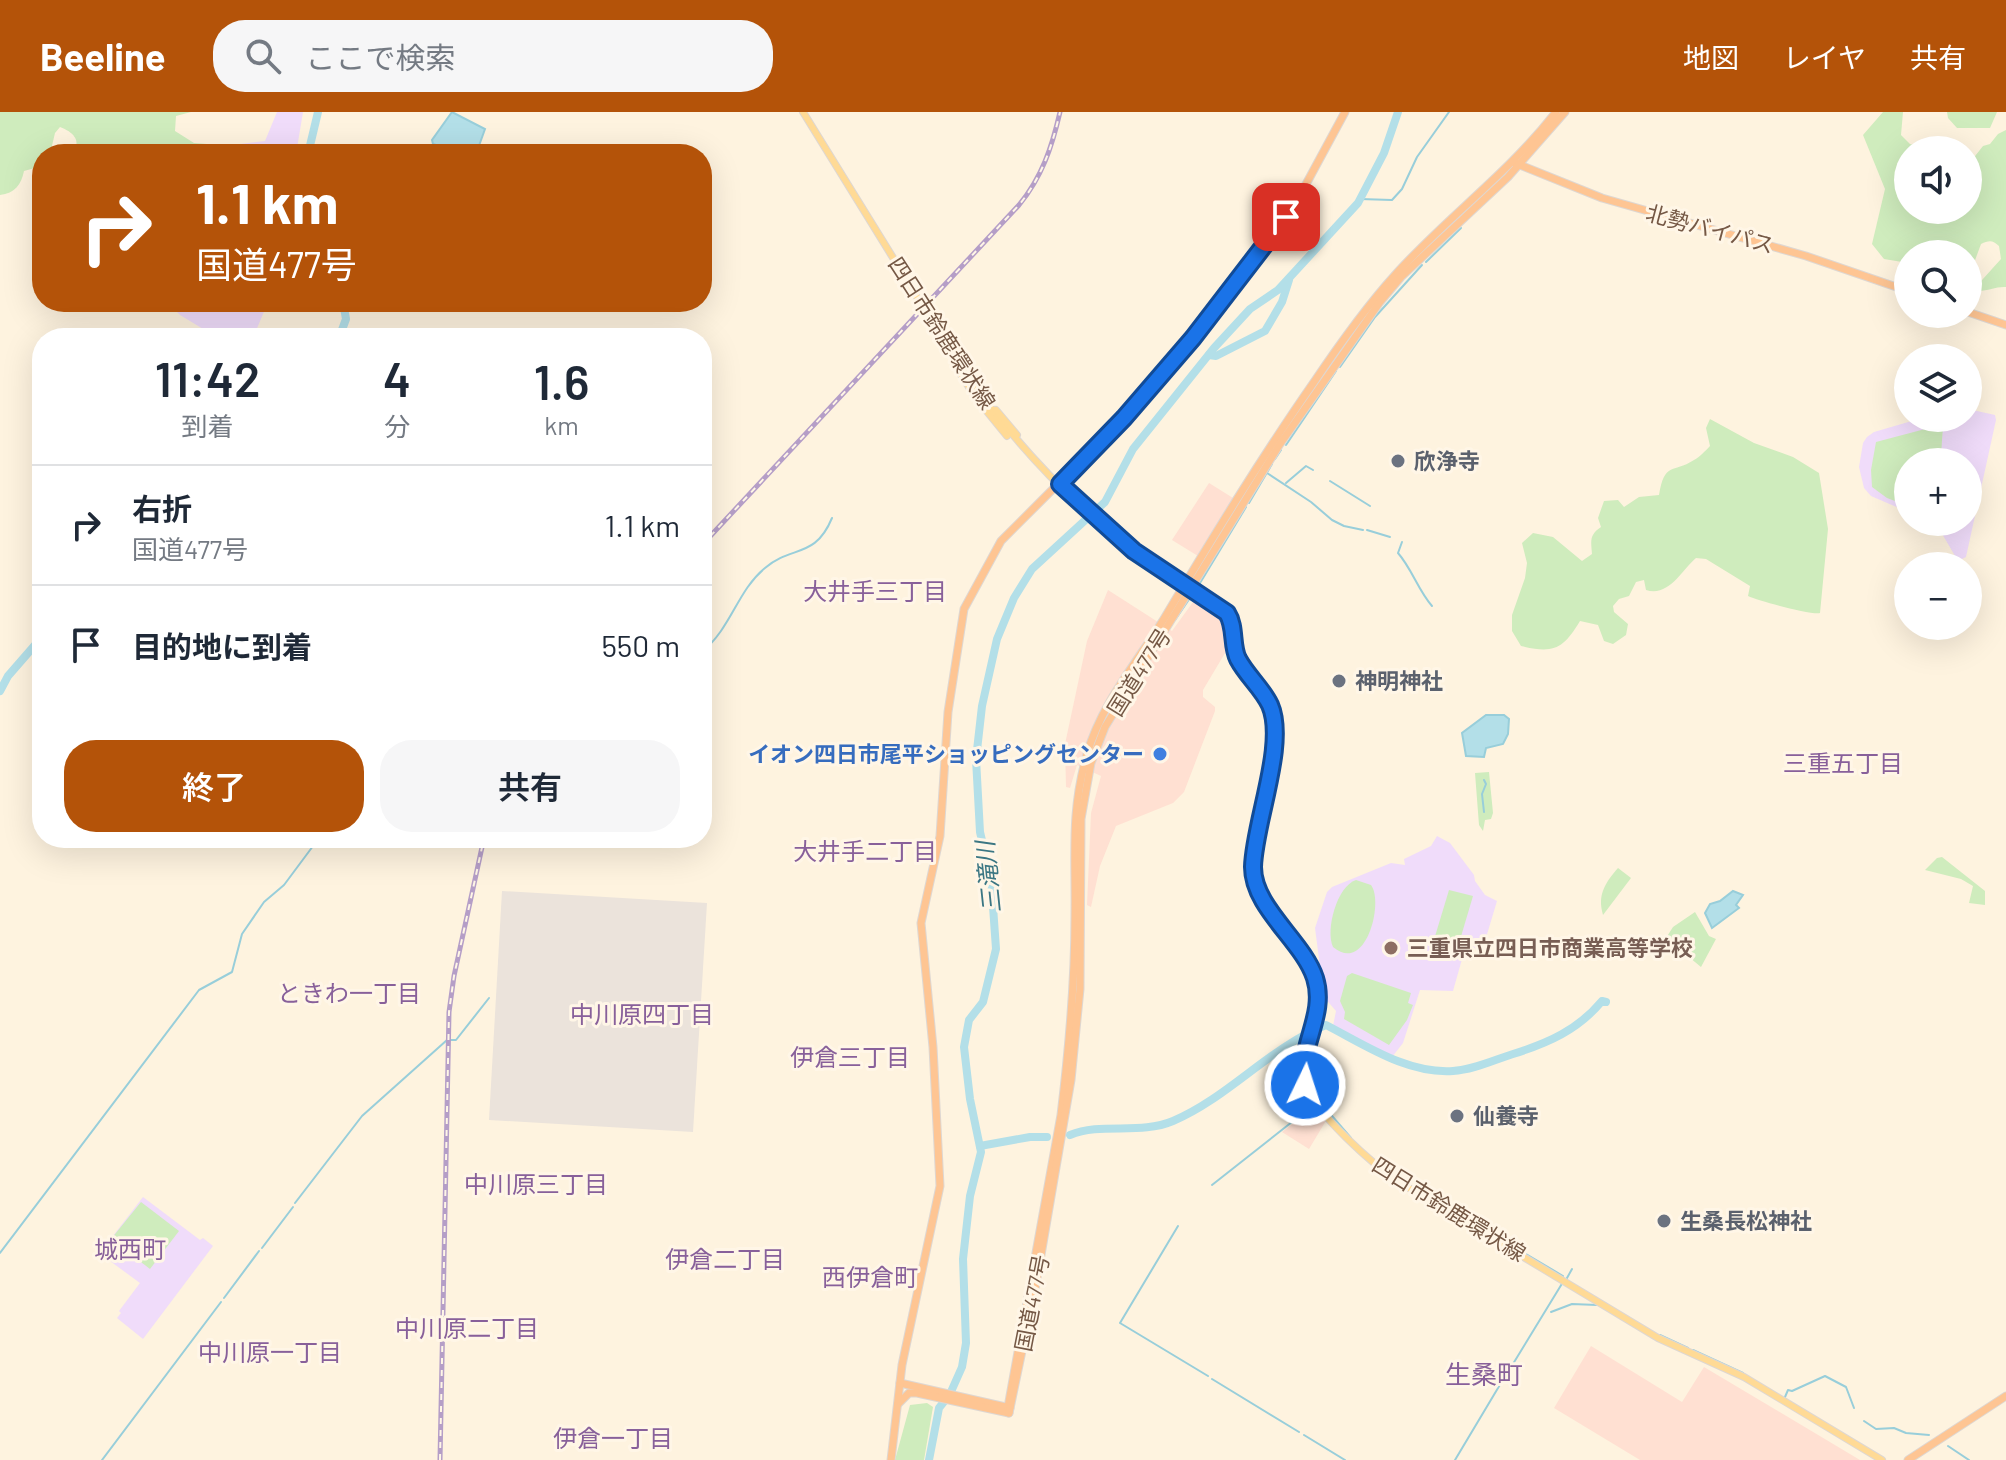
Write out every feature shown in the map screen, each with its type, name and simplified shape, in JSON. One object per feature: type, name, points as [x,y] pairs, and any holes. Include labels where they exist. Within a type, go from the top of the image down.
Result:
[{"type":"highway","points":[[891,1460],[898,1406],[940,1186],[933,1047],[921,923],[940,836],[947,726],[958,635],[969,596],[1001,541],[1124,418],[1246,271],[1298,199],[1345,112]]},
{"type":"highway","name":"国道477号","points":[[1516,164],[1556,112]]},
{"type":"highway","name":"国道477号","points":[[1010,1410],[1064,1128],[1076,1034],[1082,914],[1081,819],[1091,763],[1111,715],[1288,420],[1372,303],[1412,257],[1516,164],[1565,112]]},
{"type":"highway","name":"北勢バイパス","points":[[1516,164],[1594,195],[1700,228],[1791,251],[1894,286]]},
{"type":"highway","points":[[1982,317],[2006,325]]},
{"type":"highway","name":"国道477号","points":[[1010,1410],[1066,1072],[1074,985],[1076,911],[1073,836],[1078,790],[1089,748],[1101,720],[1187,587]]},
{"type":"highway","points":[[1021,1331],[1032,1288],[1036,1284]]},
{"type":"highway","points":[[903,1384],[993,1407]]},
{"type":"highway","points":[[898,1406],[909,1393],[917,1393],[1010,1410]]},
{"type":"highway","points":[[1908,1460],[2006,1396]]},
{"type":"main road","name":"四日市鈴鹿環状線","points":[[803,112],[978,394],[1060,484],[1105,526],[1134,551],[1227,613],[1231,619],[1237,656],[1263,693],[1273,714],[1275,731],[1253,866],[1254,877],[1261,896],[1314,974],[1319,1002],[1304,1058],[1305,1085],[1351,1143],[1387,1174],[1658,1338],[1744,1377],[1882,1460]]},
{"type":"main road","points":[[944,343],[957,371],[1017,439]]},
{"type":"main road","points":[[979,396],[1007,436]]},
{"type":"shaded area","points":[[277,112],[303,112],[298,144],[240,144],[265,141]]},
{"type":"shaded area","points":[[177,312],[264,312],[257,328],[201,328]]},
{"type":"shaded area","points":[[1982,412],[1995,415],[1996,420],[1982,484],[1982,448],[1894,448],[1894,506],[1871,496],[1864,488],[1859,467],[1863,443],[1874,432],[1894,426],[1894,432],[1982,432]]},
{"type":"shaded area","points":[[1209,483],[1233,498],[1198,556],[1172,540]]},
{"type":"shaded area","points":[[1943,536],[1971,536],[1967,552],[1953,552]]},
{"type":"shaded area","points":[[1108,590],[1172,631],[1196,598],[1217,612],[1229,640],[1228,648],[1203,690],[1203,697],[1215,707],[1215,711],[1184,792],[1173,803],[1116,826],[1100,866],[1091,907],[1087,905],[1091,813],[1101,776],[1077,765],[1070,788],[1066,787],[1065,744],[1087,641]]},
{"type":"shaded area","name":"三重県立四日市商業高等学校","points":[[1437,836],[1450,843],[1485,895],[1497,901],[1482,951],[1466,945],[1453,991],[1420,990],[1403,1043],[1392,1057],[1333,1026],[1336,1011],[1324,997],[1315,928],[1327,892],[1332,887],[1391,863],[1405,865],[1404,859],[1431,846]]},
{"type":"shaded area","points":[[502,891],[707,903],[693,1132],[489,1120]]},
{"type":"shaded area","points":[[1316,1106],[1327,1119],[1309,1149],[1282,1132]]},
{"type":"shaded area","points":[[143,1197],[200,1240],[203,1238],[213,1246],[143,1339],[117,1318],[140,1283],[110,1261],[119,1249],[109,1241]]},
{"type":"shaded area","points":[[1591,1346],[1682,1402],[1704,1367],[1860,1460],[1640,1460],[1554,1408]]},
{"type":"green space","points":[[0,112],[191,112],[176,116],[175,131],[194,143],[207,144],[77,144],[75,137],[60,127],[52,144],[32,144],[32,169],[24,171],[16,188],[0,195]]},
{"type":"green space","points":[[1883,112],[1903,112],[1902,136],[1894,136],[1894,224],[1982,224],[1982,147],[2006,130],[2006,287],[1982,291],[1982,280],[2001,259],[1999,246],[1989,241],[1982,244],[1982,240],[1894,240],[1894,261],[1884,259],[1872,244],[1885,189],[1863,135]]},
{"type":"green space","points":[[1947,112],[1997,112],[1990,128],[1957,128]]},
{"type":"green space","points":[[1710,419],[1754,443],[1793,457],[1819,473],[1828,529],[1820,613],[1748,596],[1750,586],[1706,559],[1696,558],[1674,582],[1661,590],[1646,590],[1644,580],[1636,582],[1629,596],[1619,599],[1613,606],[1614,612],[1628,624],[1626,635],[1613,644],[1604,641],[1598,625],[1580,621],[1568,638],[1556,647],[1521,646],[1512,631],[1512,615],[1525,578],[1527,563],[1522,543],[1533,533],[1553,537],[1582,561],[1592,554],[1592,539],[1601,527],[1598,518],[1604,501],[1618,500],[1624,507],[1639,497],[1659,495],[1664,477],[1670,470],[1696,459],[1710,446],[1706,428]]},
{"type":"green space","points":[[1914,432],[1943,432],[1941,448],[1894,448],[1894,501],[1872,487],[1871,470],[1876,442]]},
{"type":"green space","points":[[1489,772],[1493,813],[1491,819],[1485,820],[1483,831],[1479,825],[1475,773]]},
{"type":"green space","points":[[1942,857],[1985,891],[1985,905],[1969,903],[1973,886],[1961,879],[1925,870]]},
{"type":"green space","points":[[1618,868],[1631,878],[1603,915],[1603,890]]},
{"type":"green space","points":[[1356,880],[1371,885],[1375,906],[1369,933],[1363,944],[1355,952],[1345,953],[1333,947],[1332,920],[1338,899]]},
{"type":"green space","points":[[1449,890],[1473,896],[1457,950],[1433,943]]},
{"type":"green space","points":[[1695,912],[1709,936],[1716,939],[1701,967],[1666,938],[1673,927]]},
{"type":"green space","points":[[1352,973],[1411,993],[1408,1003],[1413,1005],[1407,1020],[1389,1045],[1344,1019],[1345,1012],[1340,1001],[1347,976]]},
{"type":"green space","points":[[141,1202],[179,1231],[150,1269],[111,1239]]},
{"type":"green space","points":[[927,1403],[933,1407],[924,1460],[895,1460],[910,1405]]},
{"type":"water","points":[[452,112],[485,129],[480,144],[433,144],[432,140]]},
{"type":"water","points":[[1486,715],[1504,715],[1509,719],[1508,734],[1503,744],[1486,748],[1484,757],[1466,756],[1462,733]]},
{"type":"water","points":[[1733,891],[1743,895],[1736,905],[1739,908],[1712,928],[1705,913],[1710,904]]},
{"type":"waterway","points":[[310,144],[318,112]]},
{"type":"waterway","name":"三滝川","points":[[929,1460],[939,1408],[950,1394],[962,1367],[966,1343],[963,1259],[970,1196],[981,1152],[964,1047],[969,1020],[983,1002],[996,949],[991,878],[980,832],[976,759],[982,706],[997,639],[1014,598],[1032,569],[1105,502],[1133,449],[1214,348],[1250,309],[1278,290],[1358,203],[1384,153],[1398,112]]},
{"type":"waterway","points":[[1360,199],[1392,200],[1402,189],[1417,157],[1449,112]]},
{"type":"waterway","points":[[1426,262],[1461,228]]},
{"type":"waterway","points":[[1340,367],[1375,317],[1422,265]]},
{"type":"waterway","name":"三滝川","points":[[1209,355],[1216,356],[1265,331],[1282,302],[1289,280]]},
{"type":"waterway","points":[[343,328],[345,312]]},
{"type":"waterway","points":[[1286,445],[1336,371]]},
{"type":"waterway","points":[[1275,459],[1281,450]]},
{"type":"waterway","points":[[1249,503],[1272,464]]},
{"type":"waterway","points":[[1286,483],[1306,466],[1313,470]]},
{"type":"waterway","points":[[1267,473],[1332,520],[1363,530]]},
{"type":"waterway","points":[[1330,481],[1370,506]]},
{"type":"waterway","points":[[1197,588],[1246,507]]},
{"type":"waterway","points":[[712,642],[755,577],[775,561],[818,540],[832,518]]},
{"type":"waterway","points":[[1367,530],[1390,537]]},
{"type":"waterway","points":[[1402,542],[1398,553],[1432,606]]},
{"type":"waterway","points":[[1175,620],[1192,595]]},
{"type":"waterway","points":[[0,691],[8,676],[32,648]]},
{"type":"waterway","points":[[1484,780],[1484,812]]},
{"type":"waterway","points":[[0,1253],[199,990],[232,972],[242,934],[264,902],[284,885],[312,848]]},
{"type":"waterway","points":[[295,1203],[362,1116],[447,1040],[456,1040],[489,998]]},
{"type":"waterway","points":[[1070,1135],[1095,1129],[1147,1127],[1173,1121],[1213,1099],[1286,1046],[1326,1025],[1403,1063],[1436,1071],[1453,1071],[1468,1069],[1550,1040],[1573,1028],[1602,1001],[1606,1002]]},
{"type":"waterway","points":[[1212,1185],[1311,1107]]},
{"type":"waterway","points":[[1326,1109],[1351,1138]]},
{"type":"waterway","points":[[980,1146],[1047,1137]]},
{"type":"waterway","points":[[1419,1190],[1439,1202]]},
{"type":"waterway","points":[[1442,1204],[1563,1276]]},
{"type":"waterway","points":[[262,1248],[293,1207]]},
{"type":"waterway","points":[[1178,1226],[1120,1323],[1208,1376]]},
{"type":"waterway","points":[[224,1298],[259,1251]]},
{"type":"waterway","points":[[1567,1278],[1572,1269]]},
{"type":"waterway","points":[[1505,1377],[1563,1282]]},
{"type":"waterway","points":[[102,1460],[221,1302]]},
{"type":"waterway","points":[[1551,1312],[1572,1304],[1597,1305]]},
{"type":"waterway","points":[[1660,1335],[1688,1348]]},
{"type":"waterway","points":[[1693,1350],[1743,1373]]},
{"type":"waterway","points":[[1785,1397],[1788,1390],[1825,1376],[1846,1387],[1854,1408]]},
{"type":"waterway","points":[[1212,1379],[1299,1432]]},
{"type":"waterway","points":[[1455,1460],[1501,1383]]},
{"type":"waterway","points":[[1864,1421],[1876,1429],[1894,1428],[1906,1433],[1929,1435]]},
{"type":"waterway","points":[[1304,1435],[1345,1460]]},
{"type":"waterway","points":[[1948,1446],[1969,1460]]},
{"type":"railway","points":[[712,534],[1019,205],[1045,161],[1060,112]]},
{"type":"railway","points":[[440,1460],[449,1012],[482,848]]},
{"type":"place","name":"欣浄寺","points":[[1398,461]]},
{"type":"place","name":"神明神社","points":[[1339,681]]},
{"type":"place","name":"イオン四日市尾平ショッピングセンター","points":[[1160,754]]},
{"type":"place","name":"三重県立四日市商業高等学校","points":[[1391,948]]},
{"type":"place","name":"仙養寺","points":[[1457,1116]]},
{"type":"place","name":"生桑長松神社","points":[[1664,1221]]},
{"type":"district","name":"大井手三丁目","points":[[875,592]]},
{"type":"district","name":"三重五丁目","points":[[1843,764]]},
{"type":"district","name":"大井手二丁目","points":[[865,852]]},
{"type":"district","name":"ときわ一丁目","points":[[349,994]]},
{"type":"district","name":"中川原四丁目","points":[[642,1015]]},
{"type":"district","name":"伊倉三丁目","points":[[850,1058]]},
{"type":"district","name":"中川原三丁目","points":[[536,1185]]},
{"type":"district","name":"城西町","points":[[130,1250]]},
{"type":"district","name":"伊倉二丁目","points":[[725,1260]]},
{"type":"district","name":"西伊倉町","points":[[870,1278]]},
{"type":"district","name":"中川原二丁目","points":[[467,1329]]},
{"type":"district","name":"中川原一丁目","points":[[270,1353]]},
{"type":"district","name":"生桑町","points":[[1484,1375]]},
{"type":"district","name":"伊倉一丁目","points":[[613,1439]]},
{"type":"route","points":[[1286,217],[1193,338],[1124,418],[1060,484],[1134,551],[1227,613],[1233,629],[1234,650],[1270,705],[1275,731],[1253,866],[1254,877],[1260,894],[1316,981],[1318,1013],[1304,1058],[1305,1085]]}]
